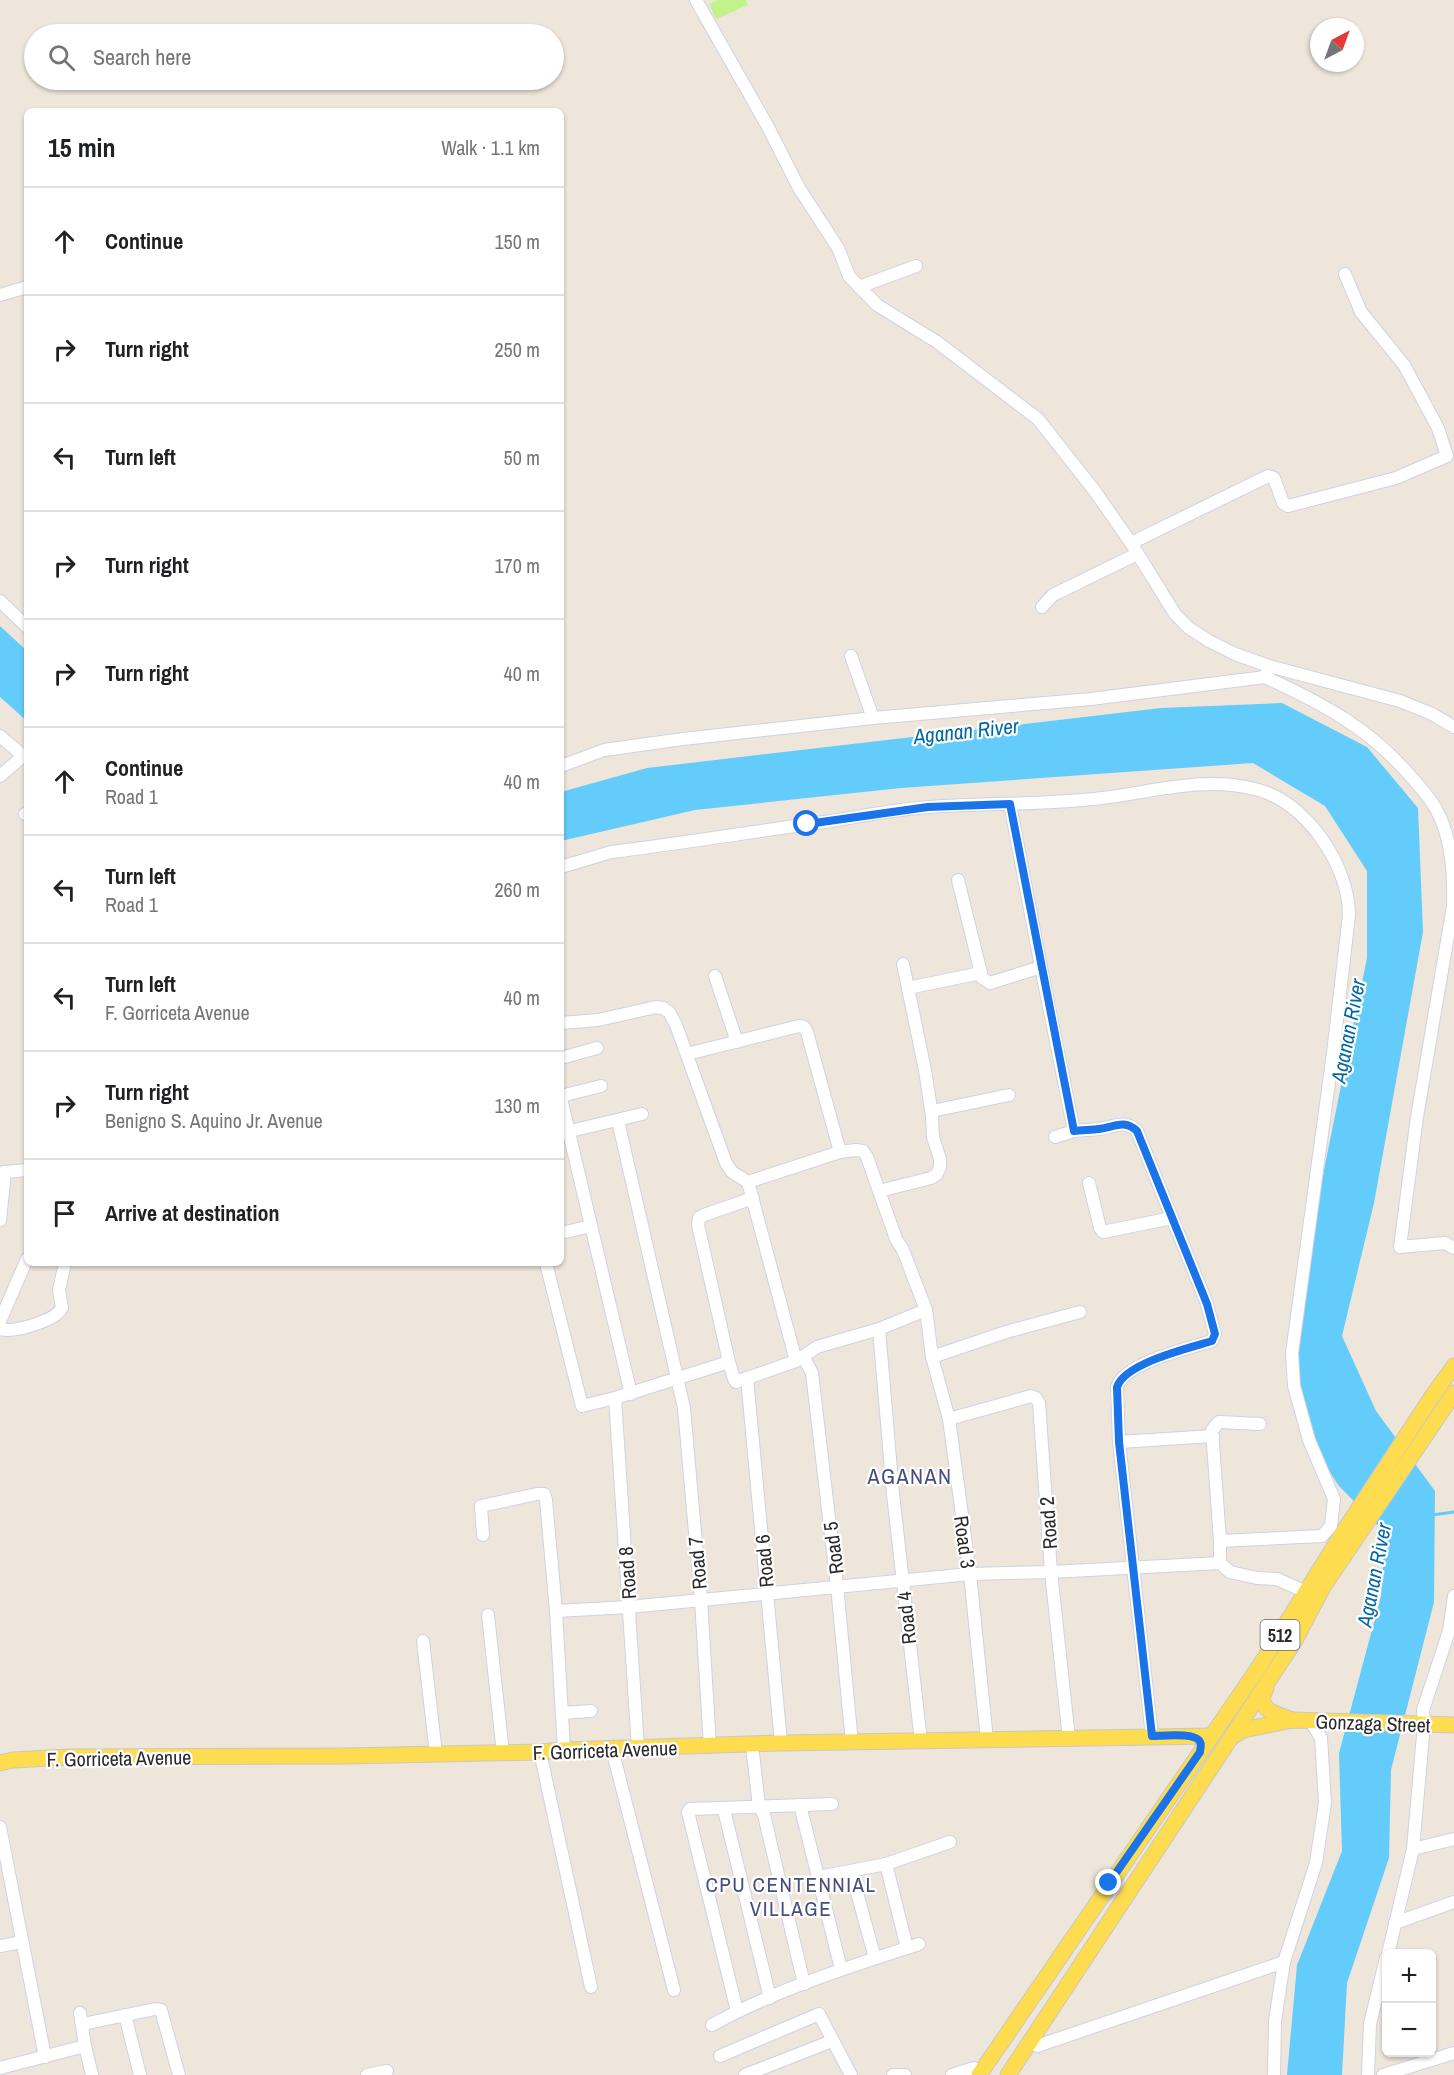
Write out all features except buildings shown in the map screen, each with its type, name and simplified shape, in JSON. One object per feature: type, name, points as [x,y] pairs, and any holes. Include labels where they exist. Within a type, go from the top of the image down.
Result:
[{"type":"main road","name":"512","points":[[1008,2075],[1229,1742],[1267,1669],[1431,1398],[1454,1366]]},
{"type":"main road","name":"512","points":[[1349,1535],[1454,1393]]},
{"type":"main road","name":"512","points":[[980,2073],[1210,1736],[1267,1669]]},
{"type":"main road","points":[[1267,1669],[1262,1701],[1270,1712],[1292,1720]]},
{"type":"main road","name":"Gonzaga Street","points":[[1229,1742],[1233,1735],[1241,1731],[1292,1720],[1454,1725]]},
{"type":"main road","points":[[1185,1735],[1200,1741],[1200,1752]]},
{"type":"main road","name":"F. Gorriceta Avenue","points":[[0,1763],[13,1760],[68,1757],[503,1753],[781,1743],[1210,1736]]},
{"type":"main road","points":[[1109,1883],[1108,1891],[1112,1899],[1121,1900],[1126,1896]]},
{"type":"street","points":[[696,0],[799,188],[838,248],[849,276],[859,287],[877,305],[937,342],[1038,419],[1094,490],[1175,614],[1189,628],[1344,717],[1372,736],[1402,766],[1438,812],[1448,843],[1453,871],[1453,906],[1416,1117],[1400,1247],[1445,1243],[1454,1248]]},
{"type":"street","points":[[859,287],[916,266]]},
{"type":"street","points":[[1042,607],[1053,595],[1134,548],[1268,476],[1274,478],[1283,503],[1288,506],[1396,478],[1447,456],[1438,428],[1404,365],[1361,312],[1345,274]]},
{"type":"street","points":[[0,295],[24,288]]},
{"type":"street","points":[[0,602],[24,624]]},
{"type":"street","points":[[851,656],[873,718]]},
{"type":"street","points":[[564,765],[604,750],[683,739],[873,718],[1091,699],[1267,672],[1400,701],[1432,714],[1454,727]]},
{"type":"street","points":[[0,736],[24,757]]},
{"type":"street","points":[[0,776],[24,759]]},
{"type":"street","points":[[564,866],[611,852],[928,807],[1102,798],[1193,784],[1228,784],[1256,789],[1277,796],[1314,828],[1329,850],[1349,899],[1334,1042],[1292,1353],[1294,1386],[1309,1440],[1334,1499],[1331,1526],[1322,1536],[1220,1541]]},
{"type":"street","points":[[1010,804],[1074,1131]]},
{"type":"street","points":[[958,880],[982,978],[990,983],[1041,968]]},
{"type":"street","points":[[879,1191],[931,1178],[937,1174],[940,1167],[940,1159],[933,1137],[932,1111],[903,964]]},
{"type":"street","points":[[908,988],[981,973]]},
{"type":"street","points":[[715,976],[737,1042]]},
{"type":"street","points":[[564,1023],[597,1020],[656,1007],[669,1012],[687,1054],[726,1163],[732,1172],[748,1182],[840,1152],[804,1027],[799,1026],[687,1054]]},
{"type":"street","points":[[564,1057],[597,1048]]},
{"type":"street","points":[[564,1097],[601,1086]]},
{"type":"street","points":[[932,1111],[1009,1095]]},
{"type":"street","points":[[631,1394],[591,1226],[565,1132],[642,1114]]},
{"type":"street","name":"Road 7","points":[[618,1121],[684,1408],[701,1600],[710,1746]]},
{"type":"street","points":[[1055,1137],[1074,1131],[1096,1130],[1121,1123],[1131,1125],[1137,1131],[1198,1278],[1215,1334],[1212,1341],[1158,1358],[1124,1375],[1117,1387],[1119,1442],[1152,1736]]},
{"type":"street","name":"Road 3","points":[[840,1152],[863,1151],[867,1157],[896,1239],[903,1250],[926,1310],[932,1357],[949,1419],[970,1574],[987,1740]]},
{"type":"street","points":[[0,1220],[3,1173],[24,1170]]},
{"type":"street","name":"Road 5","points":[[748,1182],[800,1359],[812,1373],[837,1586],[852,1743]]},
{"type":"street","points":[[1089,1183],[1103,1232],[1172,1218]]},
{"type":"street","points":[[753,1198],[704,1215],[699,1218],[698,1225],[729,1362],[736,1382],[800,1359],[817,1347],[879,1329],[926,1310]]},
{"type":"street","points":[[564,1232],[591,1226]]},
{"type":"street","points":[[0,1321],[24,1265]]},
{"type":"street","points":[[0,1329],[27,1327],[58,1315],[62,1308],[59,1290],[64,1266]]},
{"type":"street","points":[[547,1266],[582,1406],[631,1394],[729,1362]]},
{"type":"street","points":[[932,1357],[1006,1332],[1080,1312]]},
{"type":"street","name":"Road 4","points":[[879,1329],[893,1494],[921,1742]]},
{"type":"street","name":"Road 6","points":[[747,1378],[781,1743]]},
{"type":"street","name":"Road 2","points":[[949,1419],[1031,1396],[1039,1403],[1051,1572],[1069,1739]]},
{"type":"street","name":"Road 8","points":[[615,1398],[638,1748]]},
{"type":"street","points":[[1220,1563],[1212,1430],[1219,1422],[1260,1424]]},
{"type":"street","points":[[1119,1442],[1213,1436]]},
{"type":"street","points":[[483,1535],[481,1506],[544,1494],[556,1611],[564,1750]]},
{"type":"street","points":[[556,1611],[701,1600],[970,1574],[1220,1563],[1230,1572],[1257,1578],[1277,1579],[1312,1594]]},
{"type":"street","points":[[1389,1949],[1413,1849],[1423,1710],[1449,1632],[1454,1596]]},
{"type":"street","points":[[488,1614],[503,1753]]},
{"type":"street","points":[[423,1641],[436,1754]]},
{"type":"street","points":[[562,1713],[591,1711]]},
{"type":"street","points":[[1274,2075],[1275,2021],[1284,1962],[1316,1863],[1325,1803],[1321,1738],[1310,1720]]},
{"type":"street","points":[[756,1745],[763,1809],[804,1984]]},
{"type":"street","points":[[612,1749],[674,1990]]},
{"type":"street","points":[[540,1752],[591,1987]]},
{"type":"street","points":[[737,2011],[688,1812],[690,1809],[763,1809],[832,1804]]},
{"type":"street","points":[[800,1805],[842,1969]]},
{"type":"street","points":[[724,1810],[770,1998]]},
{"type":"street","points":[[4,1824],[22,1942],[45,2057]]},
{"type":"street","points":[[1413,1849],[1454,1839]]},
{"type":"street","points":[[819,1877],[886,1864],[950,1842]]},
{"type":"street","points":[[712,2025],[737,2011],[842,1969],[913,1946],[886,1864]]},
{"type":"street","points":[[851,1871],[875,1958]]},
{"type":"street","points":[[1395,1923],[1454,1902]]},
{"type":"street","points":[[0,1946],[22,1942]]},
{"type":"street","points":[[1029,2043],[1037,2046],[1284,1962]]},
{"type":"street","points":[[1368,2075],[1370,2024],[1382,1974]]},
{"type":"street","points":[[92,2075],[82,2019],[125,2015],[155,2009],[161,2010],[178,2075]]},
{"type":"street","points":[[720,2056],[819,2014],[831,2041],[851,2075]]},
{"type":"street","points":[[125,2015],[140,2075]]},
{"type":"street","points":[[745,2075],[831,2041]]},
{"type":"street","points":[[0,2068],[85,2046]]},
{"type":"street","points":[[1383,2075],[1454,2053]]},
{"type":"street","points":[[952,2075],[974,2068],[980,2073]]},
{"type":"street","points":[[367,2075],[387,2071]]},
{"type":"street","points":[[893,2075],[905,2075]]},
{"type":"green space","points":[[718,0],[746,0],[748,5],[716,19],[709,4]]},
{"type":"water","points":[[0,626],[24,648],[24,718],[0,697]]},
{"type":"water","name":"Aganan River","points":[[1282,703],[1367,747],[1418,808],[1423,932],[1374,1203],[1342,1336],[1376,1411],[1435,1491],[1434,1602],[1391,1770],[1389,1858],[1347,1983],[1342,2075],[1287,2075],[1297,1965],[1342,1851],[1339,1753],[1381,1596],[1385,1533],[1339,1486],[1301,1429],[1291,1383],[1315,1214],[1367,958],[1367,871],[1325,806],[1253,763],[901,788],[695,810],[564,840],[564,791],[647,768],[1161,708]]},
{"type":"waterway","points":[[1432,1515],[1454,1512]]},
{"type":"district","name":"AGANAN","points":[[910,1476]]},
{"type":"district","name":"CPU CENTENNIAL VILLAGE","points":[[791,1896]]},
{"type":"route","points":[[807,824],[928,807],[1010,804],[1074,1131],[1103,1129],[1121,1123],[1131,1125],[1137,1131],[1207,1304],[1215,1334],[1212,1341],[1158,1358],[1133,1370],[1119,1380],[1117,1387],[1119,1442],[1152,1736],[1185,1735],[1194,1737],[1201,1744],[1200,1752],[1109,1883]]}]
